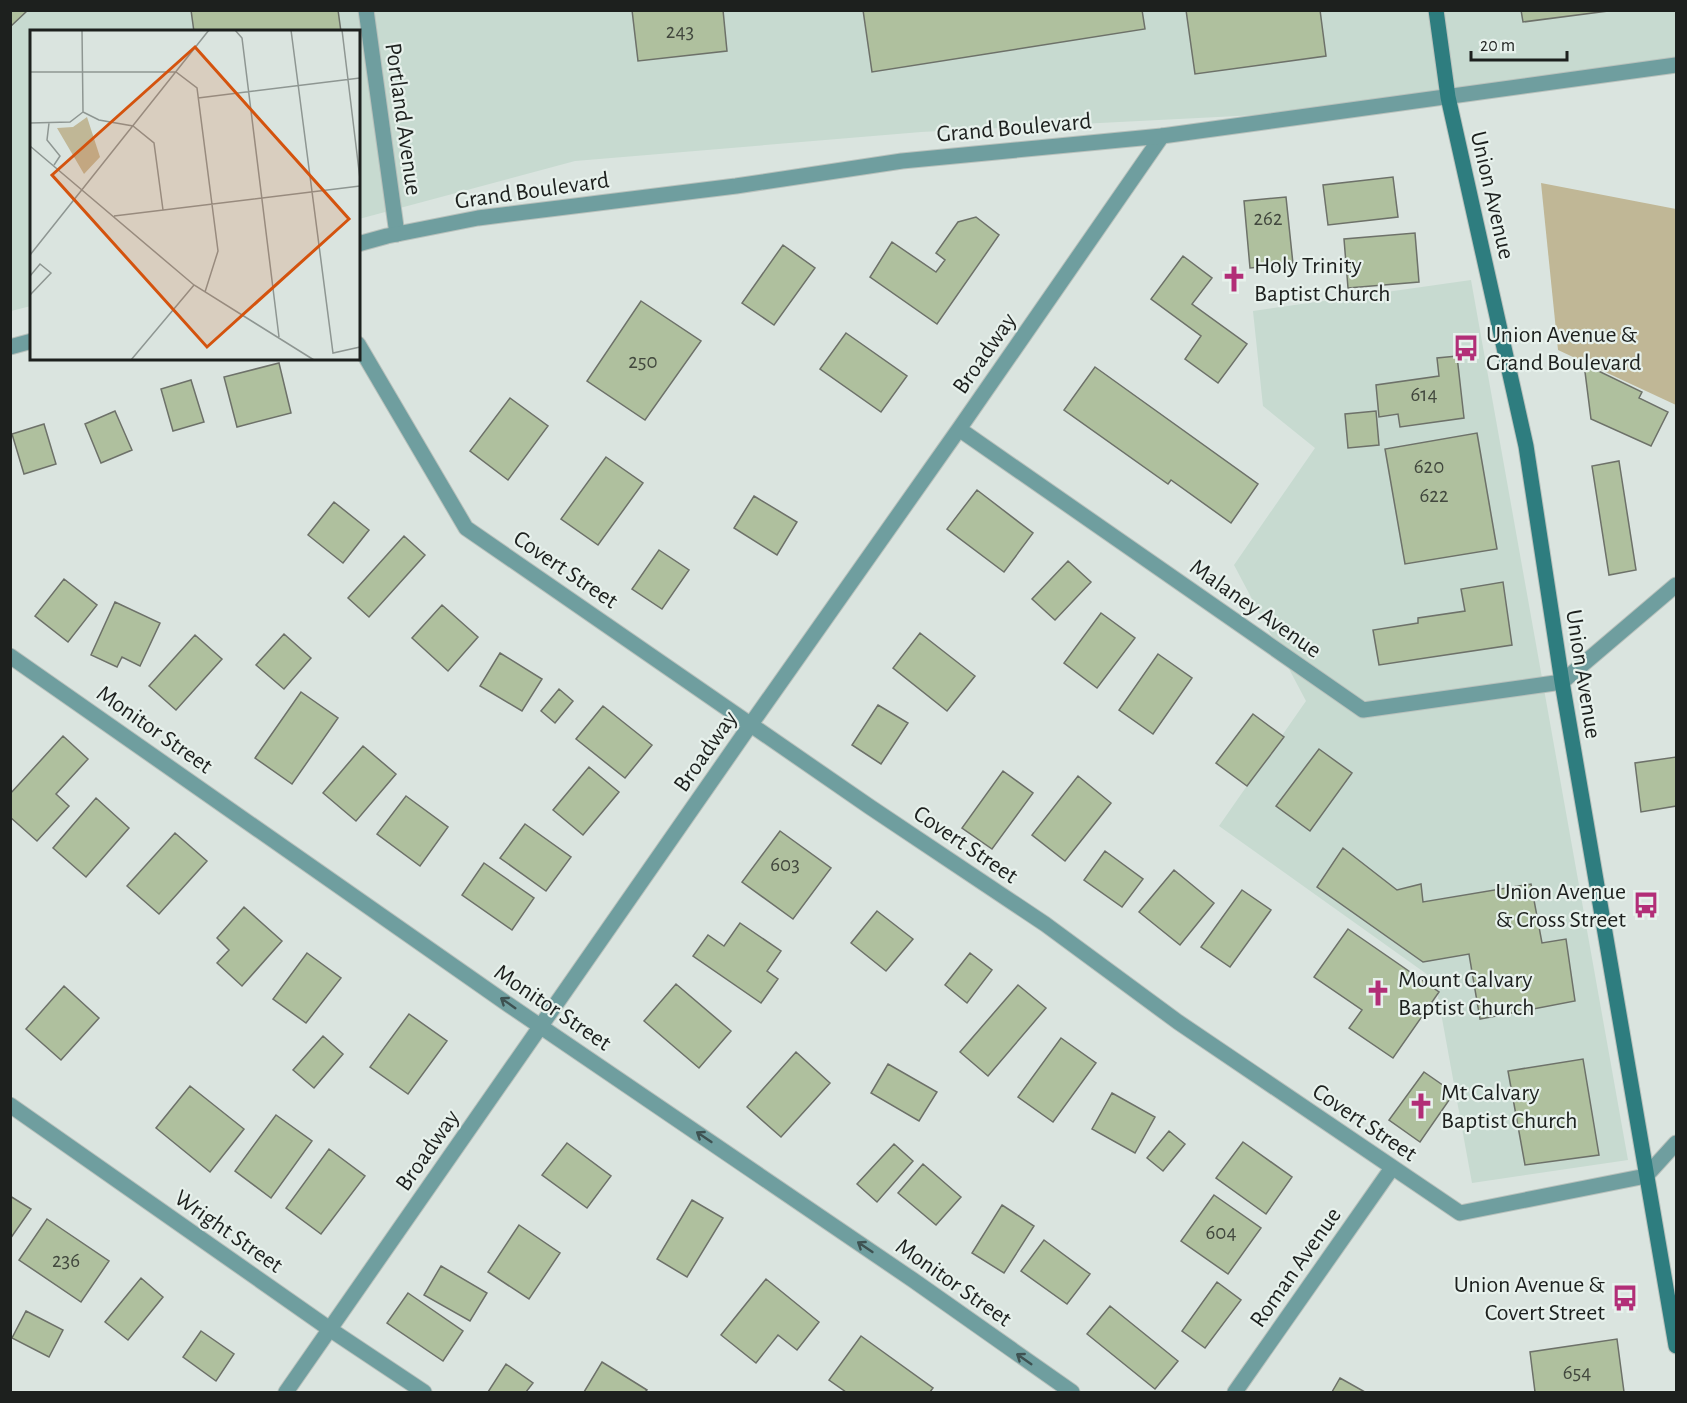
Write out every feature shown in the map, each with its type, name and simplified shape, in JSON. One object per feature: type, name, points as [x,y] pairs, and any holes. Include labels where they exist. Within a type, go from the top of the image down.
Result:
[{"type":"main road","name":"Union Avenue","points":[[1436,10],[1448,97],[1526,446],[1562,682],[1677,1346]]},
{"type":"street","name":"Portland Avenue","points":[[366,10],[397,234]]},
{"type":"street","name":"Grand Boulevard","points":[[360,243],[478,218],[736,186],[902,161],[1162,136],[1677,65]]},
{"type":"street","name":"Broadway","points":[[285,1392],[331,1330],[356,1290],[1162,136]]},
{"type":"street","points":[[10,347],[30,342]]},
{"type":"street","name":"Covert Street","points":[[360,347],[466,528],[870,807],[1045,924],[1178,1022],[1460,1213],[1646,1176]]},
{"type":"street","name":"Malaney Avenue","points":[[959,429],[1364,710],[1562,682]]},
{"type":"street","points":[[1562,682],[1677,585]]},
{"type":"street","name":"Monitor Street","points":[[10,656],[1072,1392]]},
{"type":"street","name":"Wright Street","points":[[10,1105],[331,1330],[424,1392]]},
{"type":"street","points":[[1646,1176],[1677,1143]]},
{"type":"street","name":"Roman Avenue","points":[[1235,1392],[1392,1168]]},
{"type":"shaded area","points":[[11,11],[1676,11],[1676,69],[1412,107],[921,132],[575,161],[360,219],[360,30],[30,30],[30,306],[11,311]]},
{"type":"shaded area","points":[[1541,183],[1676,209],[1676,405],[1558,350]]},
{"type":"shaded area","points":[[1471,280],[1628,1160],[1472,1183],[1435,980],[1219,826],[1306,701],[1234,565],[1315,448],[1263,406],[1253,311]]},
{"type":"building","points":[[10,10],[28,10],[10,27]]},
{"type":"building","points":[[191,10],[338,10],[341,30],[194,30]]},
{"type":"building","points":[[632,10],[723,10],[727,51],[638,61]]},
{"type":"building","points":[[863,10],[1142,10],[1145,29],[872,72]]},
{"type":"building","points":[[1186,10],[1320,10],[1326,56],[1195,74]]},
{"type":"building","points":[[1521,10],[1616,10],[1523,22]]},
{"type":"building","points":[[1393,177],[1398,217],[1328,225],[1323,185]]},
{"type":"building","points":[[1286,197],[1293,264],[1250,268],[1244,201]]},
{"type":"building","points":[[976,217],[999,235],[937,324],[870,277],[892,242],[936,272],[945,260],[936,253],[958,222]]},
{"type":"building","points":[[1415,233],[1419,282],[1348,288],[1344,239]]},
{"type":"building","points":[[783,245],[815,268],[774,325],[742,303]]},
{"type":"building","points":[[1183,256],[1212,278],[1192,304],[1247,344],[1218,383],[1185,359],[1201,336],[1151,299]]},
{"type":"building","points":[[641,301],[701,341],[645,420],[587,381]]},
{"type":"building","points":[[846,333],[907,376],[881,412],[820,369]]},
{"type":"building","points":[[1457,356],[1464,418],[1400,427],[1398,414],[1379,417],[1376,385],[1439,376],[1437,358]]},
{"type":"building","points":[[279,363],[291,413],[237,427],[224,377]]},
{"type":"building","points":[[1584,364],[1642,392],[1639,398],[1668,412],[1651,446],[1591,419]]},
{"type":"building","points":[[1095,367],[1258,484],[1231,523],[1171,480],[1168,484],[1064,410]]},
{"type":"building","points":[[191,380],[204,422],[173,431],[161,389]]},
{"type":"building","points":[[510,398],[548,426],[508,480],[470,451]]},
{"type":"building","points":[[115,411],[132,450],[101,463],[85,424]]},
{"type":"building","points":[[1376,411],[1379,445],[1348,448],[1345,414]]},
{"type":"building","points":[[44,424],[56,464],[24,474],[12,434]]},
{"type":"building","points":[[1477,433],[1497,549],[1405,564],[1385,449]]},
{"type":"building","points":[[606,457],[643,483],[598,545],[561,519]]},
{"type":"building","points":[[1619,461],[1636,570],[1609,575],[1592,466]]},
{"type":"building","points":[[977,490],[1033,533],[1004,572],[947,529]]},
{"type":"building","points":[[754,496],[797,522],[777,555],[734,528]]},
{"type":"building","points":[[334,502],[369,530],[343,563],[308,535]]},
{"type":"building","points":[[404,536],[425,555],[369,617],[348,598]]},
{"type":"building","points":[[659,550],[689,570],[662,609],[632,589]]},
{"type":"building","points":[[1068,561],[1091,582],[1055,620],[1032,599]]},
{"type":"building","points":[[64,579],[97,605],[68,642],[35,616]]},
{"type":"building","points":[[1503,582],[1512,645],[1379,665],[1373,630],[1418,623],[1418,618],[1465,611],[1461,589]]},
{"type":"building","points":[[115,602],[160,623],[140,666],[122,657],[117,667],[91,655]]},
{"type":"building","points":[[442,605],[478,637],[448,671],[412,638]]},
{"type":"building","points":[[1101,613],[1135,638],[1097,688],[1064,663]]},
{"type":"building","points":[[920,633],[975,676],[947,711],[893,668]]},
{"type":"building","points":[[284,634],[311,658],[284,689],[256,665]]},
{"type":"building","points":[[195,635],[222,659],[176,710],[149,686]]},
{"type":"building","points":[[500,653],[542,679],[522,711],[480,686]]},
{"type":"building","points":[[1158,654],[1192,678],[1153,734],[1119,710]]},
{"type":"building","points":[[559,689],[573,701],[555,723],[541,711]]},
{"type":"building","points":[[301,692],[338,718],[292,784],[255,758]]},
{"type":"building","points":[[878,705],[908,723],[881,764],[852,745]]},
{"type":"building","points":[[603,706],[652,745],[625,778],[576,739]]},
{"type":"building","points":[[1253,714],[1284,737],[1247,786],[1216,763]]},
{"type":"building","points":[[63,736],[88,759],[56,794],[69,806],[37,841],[10,817],[10,794]]},
{"type":"building","points":[[363,746],[396,774],[356,821],[323,793]]},
{"type":"building","points":[[1319,749],[1352,773],[1310,831],[1276,806]]},
{"type":"building","points":[[1676,757],[1676,806],[1641,812],[1635,763]]},
{"type":"building","points":[[589,767],[619,792],[583,835],[553,810]]},
{"type":"building","points":[[1003,771],[1033,793],[992,849],[962,828]]},
{"type":"building","points":[[1078,776],[1111,803],[1065,861],[1032,835]]},
{"type":"building","points":[[406,796],[448,827],[420,866],[377,834]]},
{"type":"building","points":[[96,798],[129,828],[86,877],[53,848]]},
{"type":"building","points":[[525,824],[571,857],[546,891],[500,858]]},
{"type":"building","points":[[780,831],[831,868],[793,919],[742,882]]},
{"type":"building","points":[[175,833],[207,861],[159,914],[127,886]]},
{"type":"building","points":[[1343,848],[1397,890],[1421,884],[1423,902],[1531,884],[1542,943],[1566,939],[1575,1001],[1480,1019],[1469,954],[1423,962],[1317,887]]},
{"type":"building","points":[[1105,851],[1143,879],[1122,907],[1084,880]]},
{"type":"building","points":[[484,863],[534,898],[512,930],[462,895]]},
{"type":"building","points":[[1174,870],[1214,903],[1180,945],[1139,912]]},
{"type":"building","points":[[1242,890],[1271,910],[1230,967],[1201,947]]},
{"type":"building","points":[[244,907],[282,941],[242,986],[217,963],[229,950],[217,938]]},
{"type":"building","points":[[877,911],[913,939],[886,971],[851,943]]},
{"type":"building","points":[[740,923],[781,951],[767,971],[778,979],[761,1003],[693,956],[708,935],[724,946]]},
{"type":"building","points":[[1348,929],[1439,992],[1393,1058],[1349,1028],[1362,1010],[1314,977]]},
{"type":"building","points":[[307,953],[341,978],[306,1023],[273,999]]},
{"type":"building","points":[[970,953],[992,970],[967,1003],[945,985]]},
{"type":"building","points":[[676,984],[731,1031],[699,1068],[644,1021]]},
{"type":"building","points":[[1018,985],[1046,1008],[988,1076],[960,1052]]},
{"type":"building","points":[[64,986],[99,1018],[61,1060],[26,1029]]},
{"type":"building","points":[[409,1014],[447,1041],[408,1094],[370,1067]]},
{"type":"building","points":[[323,1036],[343,1054],[314,1088],[293,1070]]},
{"type":"building","points":[[1061,1038],[1096,1063],[1053,1122],[1018,1097]]},
{"type":"building","points":[[796,1052],[830,1083],[781,1137],[747,1107]]},
{"type":"building","points":[[1583,1059],[1599,1155],[1525,1165],[1508,1071]]},
{"type":"building","points":[[888,1064],[937,1092],[919,1121],[871,1093]]},
{"type":"building","name":"Mt Calvary Baptist Church","points":[[1424,1072],[1454,1093],[1420,1142],[1389,1120]]},
{"type":"building","points":[[190,1086],[244,1129],[210,1172],[156,1128]]},
{"type":"building","points":[[1112,1093],[1155,1117],[1135,1153],[1092,1129]]},
{"type":"building","points":[[276,1115],[312,1141],[271,1198],[235,1171]]},
{"type":"building","points":[[1169,1131],[1185,1144],[1163,1171],[1147,1158]]},
{"type":"building","points":[[1243,1142],[1292,1177],[1266,1214],[1216,1178]]},
{"type":"building","points":[[567,1143],[611,1176],[587,1208],[542,1175]]},
{"type":"building","points":[[894,1144],[913,1161],[877,1202],[857,1184]]},
{"type":"building","points":[[329,1149],[365,1176],[321,1234],[286,1208]]},
{"type":"building","points":[[923,1164],[961,1197],[936,1225],[898,1193]]},
{"type":"building","points":[[1214,1195],[1261,1228],[1228,1274],[1181,1241]]},
{"type":"building","points":[[10,1196],[31,1209],[10,1239]]},
{"type":"building","points":[[692,1200],[723,1218],[687,1277],[657,1259]]},
{"type":"building","points":[[1002,1205],[1034,1226],[1004,1273],[972,1253]]},
{"type":"building","points":[[47,1219],[109,1261],[81,1302],[19,1260]]},
{"type":"building","points":[[519,1225],[560,1253],[529,1299],[488,1272]]},
{"type":"building","points":[[1044,1240],[1090,1274],[1067,1304],[1021,1271]]},
{"type":"building","points":[[441,1266],[487,1293],[470,1321],[424,1295]]},
{"type":"building","points":[[141,1278],[163,1297],[128,1340],[105,1322]]},
{"type":"building","points":[[766,1279],[819,1322],[797,1350],[778,1335],[756,1363],[721,1335]]},
{"type":"building","points":[[1217,1282],[1241,1300],[1205,1348],[1182,1331]]},
{"type":"building","points":[[408,1293],[463,1331],[443,1361],[387,1323]]},
{"type":"building","points":[[1110,1306],[1178,1361],[1155,1389],[1087,1334]]},
{"type":"building","points":[[26,1311],[63,1330],[49,1357],[12,1338]]},
{"type":"building","points":[[201,1331],[234,1354],[216,1381],[183,1357]]},
{"type":"building","points":[[861,1336],[933,1388],[930,1392],[846,1392],[829,1380]]},
{"type":"building","points":[[1617,1339],[1624,1392],[1535,1392],[1530,1352]]},
{"type":"building","points":[[602,1362],[647,1390],[645,1392],[584,1392]]},
{"type":"building","points":[[506,1364],[533,1383],[526,1392],[488,1392]]},
{"type":"building","points":[[1340,1378],[1365,1392],[1332,1392]]},
{"type":"place","name":"Holy Trinity Baptist Church","points":[[1234,279]]},
{"type":"place","name":"Union Avenue & Grand Boulevard","points":[[1466,348]]},
{"type":"place","name":"Union Avenue & Cross Street","points":[[1646,905]]},
{"type":"place","name":"Mount Calvary Baptist Church","points":[[1378,993]]},
{"type":"place","name":"Mt Calvary Baptist Church","points":[[1421,1106]]},
{"type":"place","name":"Union Avenue & Covert Street","points":[[1625,1298]]}]
